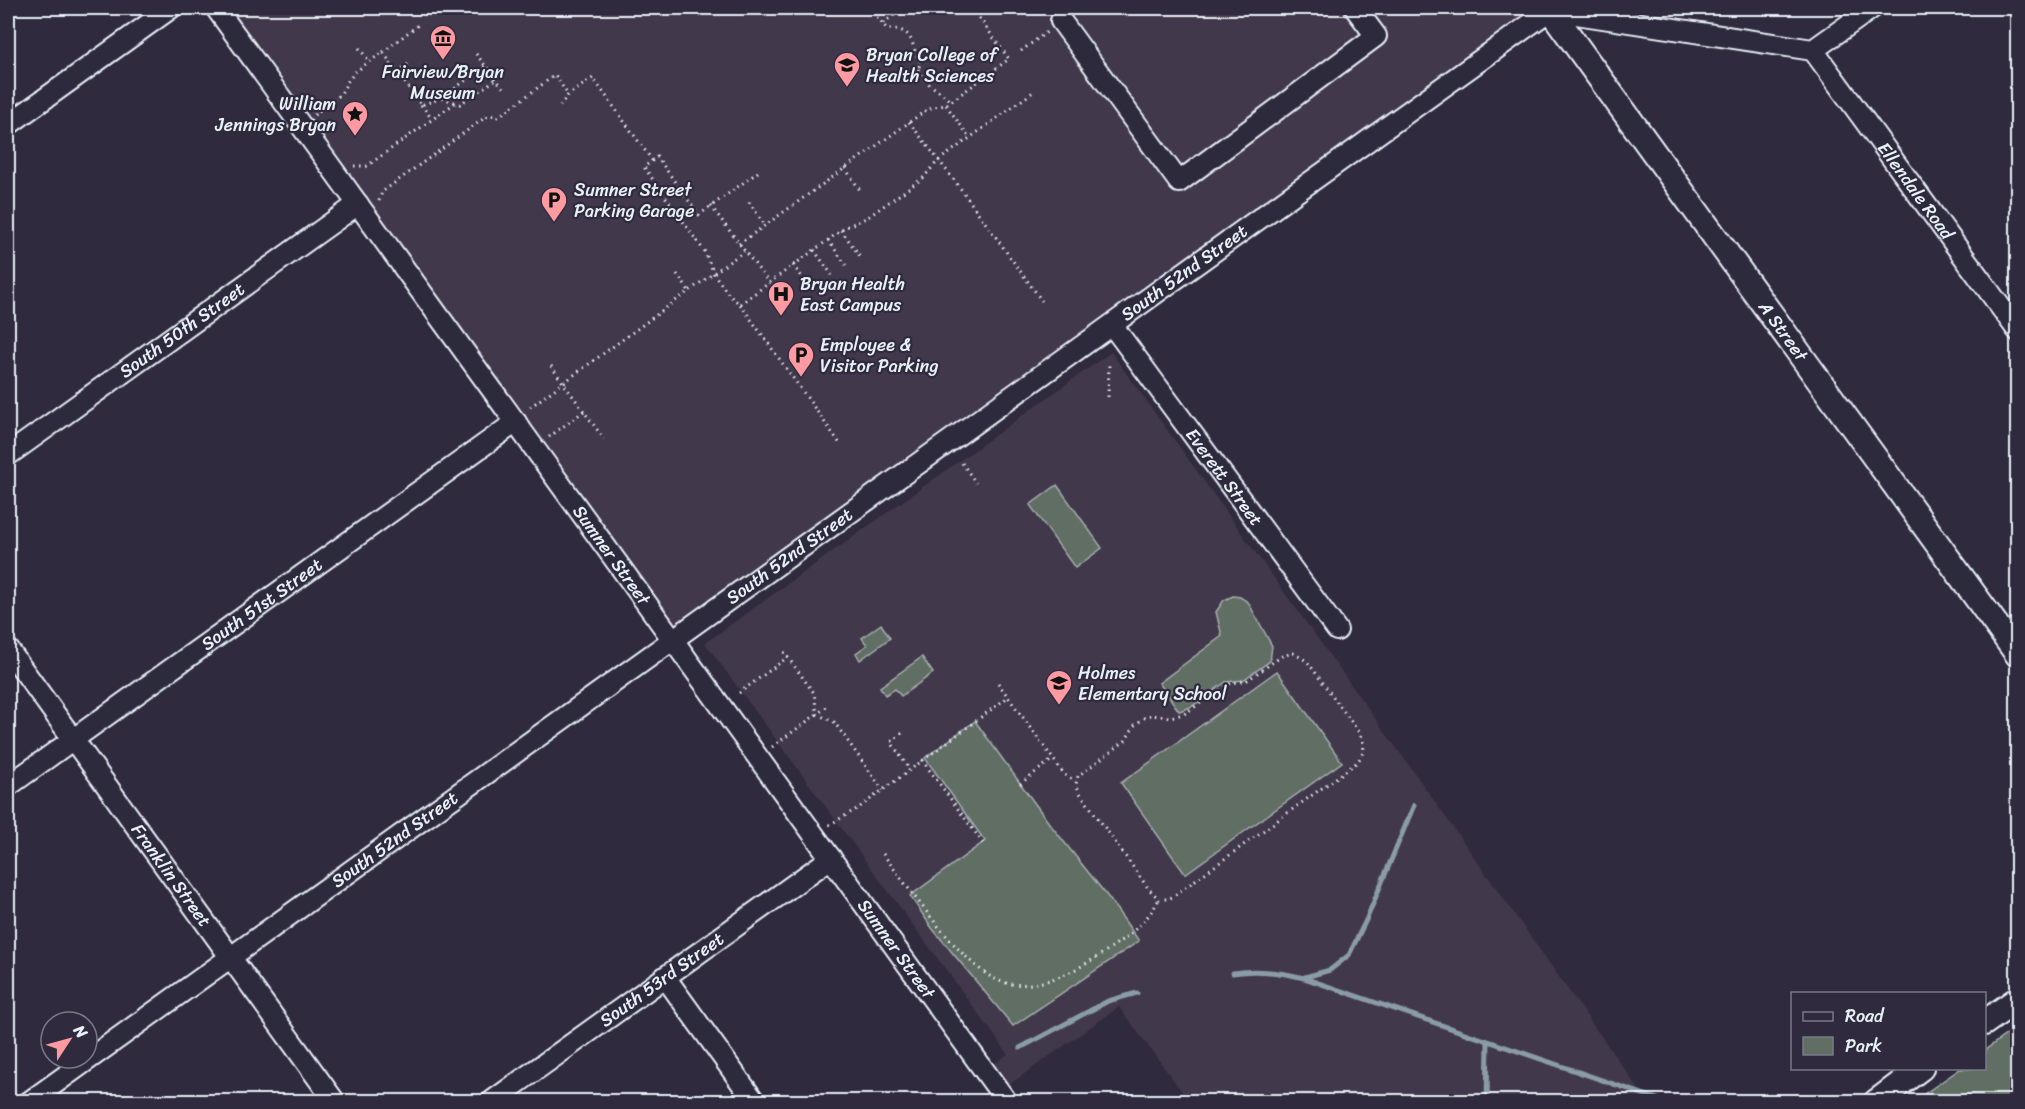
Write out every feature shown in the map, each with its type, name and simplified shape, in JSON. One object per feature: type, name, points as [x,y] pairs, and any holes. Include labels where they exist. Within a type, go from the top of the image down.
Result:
[{"type":"main road","name":"A Street","points":[[1549,9],[2018,655]]},
{"type":"main road","points":[[1986,1022],[2018,999]]},
{"type":"main road","points":[[1876,1101],[1918,1070]]},
{"type":"street","points":[[8,125],[171,8]]},
{"type":"street","name":"Sumner Street","points":[[216,8],[1007,1101]]},
{"type":"street","points":[[1056,25],[1179,182],[1376,36],[1355,8]]},
{"type":"street","points":[[1549,9],[1813,50],[1872,8]]},
{"type":"street","name":"South 52nd Street","points":[[29,1101],[1549,9]]},
{"type":"street","name":"Ellendale Road","points":[[1813,50],[2018,331]]},
{"type":"street","name":"South 50th Street","points":[[8,455],[358,204]]},
{"type":"street","name":"Everett Street","points":[[1112,325],[1336,630]]},
{"type":"street","name":"South 51st Street","points":[[8,786],[516,422]]},
{"type":"street","name":"Franklin Street","points":[[8,649],[335,1101]]},
{"type":"street","name":"South 53rd Street","points":[[491,1101],[831,858]]},
{"type":"street","points":[[664,977],[755,1101]]},
{"type":"path","points":[[868,8],[887,29],[900,31],[913,42],[917,59],[921,62],[918,69],[904,80]]},
{"type":"path","points":[[882,23],[904,8]]},
{"type":"path","points":[[740,244],[929,108],[948,104],[1009,59],[972,8]]},
{"type":"path","points":[[1020,14],[1028,8]]},
{"type":"path","points":[[314,115],[340,95],[351,76],[418,25]]},
{"type":"path","points":[[1021,51],[1056,25]]},
{"type":"path","points":[[359,48],[369,62]]},
{"type":"path","points":[[383,52],[432,119]]},
{"type":"path","points":[[477,54],[495,80],[504,88]]},
{"type":"path","points":[[397,72],[410,63]]},
{"type":"path","points":[[421,105],[442,98],[485,66]]},
{"type":"path","points":[[918,69],[925,82],[946,96],[948,104],[970,138]]},
{"type":"path","points":[[378,203],[382,192],[486,117],[491,115],[498,117],[555,75],[568,95]]},
{"type":"path","points":[[560,106],[568,95],[593,78],[652,160]]},
{"type":"path","points":[[442,98],[454,103],[463,103],[495,80]]},
{"type":"path","points":[[740,304],[842,230],[868,217],[923,178],[938,161],[1033,92]]},
{"type":"path","points":[[351,165],[362,168],[367,166],[454,103]]},
{"type":"path","points":[[909,122],[1042,301]]},
{"type":"path","points":[[758,172],[699,215],[657,157],[644,167],[705,252],[714,274],[730,296],[740,304],[842,445]]},
{"type":"path","points":[[845,168],[860,190]]},
{"type":"path","points":[[749,202],[765,225]]},
{"type":"path","points":[[711,206],[769,283]]},
{"type":"path","points":[[842,230],[860,256]]},
{"type":"path","points":[[828,240],[846,265]]},
{"type":"path","points":[[814,250],[832,276]]},
{"type":"path","points":[[530,407],[744,251]]},
{"type":"path","points":[[794,265],[812,290]]},
{"type":"path","points":[[677,274],[689,291]]},
{"type":"path","points":[[1108,398],[1109,363]]},
{"type":"path","points":[[550,366],[604,439]]},
{"type":"path","points":[[534,447],[584,411]]},
{"type":"path","points":[[962,463],[976,483]]},
{"type":"path","points":[[784,652],[814,693],[817,714]]},
{"type":"path","points":[[1285,654],[1298,655],[1307,661],[1358,731],[1364,743],[1364,749],[1355,764],[1168,899],[1159,899],[1148,888],[1080,793],[1076,780],[1081,773],[1125,741],[1135,725],[1144,718],[1151,715],[1170,717],[1184,714],[1231,683],[1250,679],[1285,654]]},
{"type":"path","points":[[739,693],[788,657]]},
{"type":"path","points":[[998,683],[1053,759],[1068,777],[1076,780]]},
{"type":"path","points":[[814,835],[883,790],[1008,697]]},
{"type":"path","points":[[779,742],[828,706]]},
{"type":"path","points":[[817,714],[834,722],[883,790]]},
{"type":"path","points":[[902,733],[891,742],[910,770]]},
{"type":"path","points":[[1020,784],[1053,759]]},
{"type":"path","points":[[922,760],[983,843]]},
{"type":"path","points":[[883,854],[928,914],[969,958],[988,975],[1008,982],[1037,983],[1078,969],[1135,930],[1149,916],[1159,899]]},
{"type":"shaded area","name":"Bryan Health East Campus","points":[[216,8],[1523,8],[1533,21],[673,640]]},
{"type":"shaded area","name":"Holmes Elementary School","points":[[1111,352],[1411,768],[1647,1101],[1189,1101],[1119,1007],[1000,1091],[985,1071],[1008,1054],[705,643]]},
{"type":"green space","points":[[1057,485],[1102,548],[1075,568],[1030,505]]},
{"type":"green space","points":[[1233,596],[1248,602],[1272,646],[1270,661],[1243,680],[1226,682],[1191,707],[1179,711],[1159,683],[1222,636],[1216,612],[1224,600]]},
{"type":"green space","points":[[881,624],[890,638],[860,660],[856,653],[867,645],[862,638]]},
{"type":"green space","points":[[922,657],[933,673],[901,696],[895,689],[885,695],[880,687]]},
{"type":"green space","points":[[1277,671],[1342,762],[1185,874],[1121,783]]},
{"type":"green space","points":[[975,721],[1139,941],[1013,1026],[932,928],[910,896],[985,841],[925,758]]},
{"type":"green space","points":[[2017,1027],[2017,1101],[1914,1101],[1959,1070],[1986,1070],[1986,1049]]},
{"type":"waterway","points":[[1305,977],[1330,970],[1349,955],[1367,918],[1414,805]]},
{"type":"waterway","points":[[1233,973],[1269,972],[1304,978],[1663,1101]]},
{"type":"waterway","points":[[1020,1048],[1108,1001],[1137,993]]},
{"type":"waterway","points":[[1487,1102],[1488,1042]]},
{"type":"place","name":"Fairview/Bryan Museum","points":[[443,61]]},
{"type":"place","name":"Bryan College of Health Sciences","points":[[847,88]]},
{"type":"place","name":"William Jennings Bryan","points":[[355,137]]},
{"type":"place","name":"Sumner Street Parking Garage","points":[[554,223]]},
{"type":"place","name":"Bryan Health East Campus","points":[[781,317]]},
{"type":"place","name":"Employee & Visitor Parking","points":[[801,378]]},
{"type":"place","name":"Holmes Elementary School","points":[[1059,706]]}]
